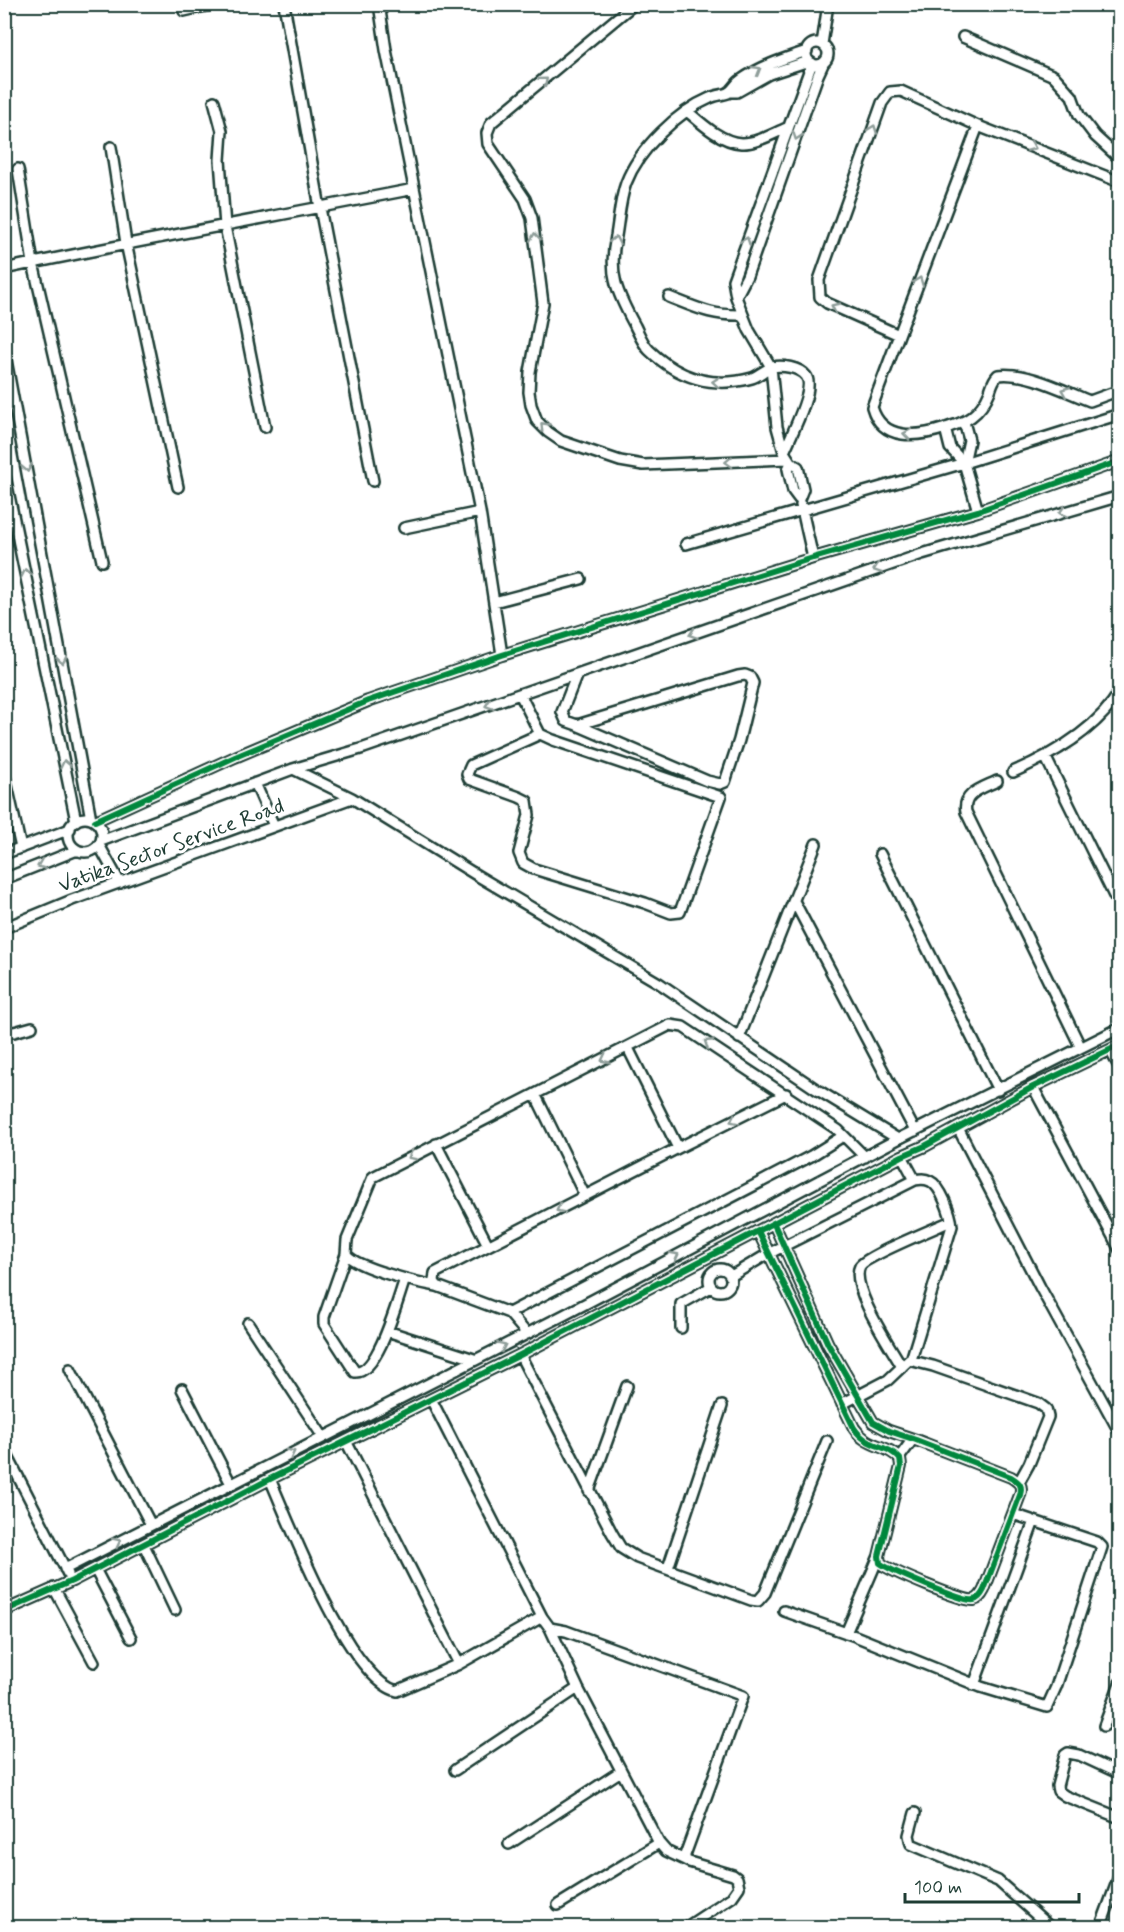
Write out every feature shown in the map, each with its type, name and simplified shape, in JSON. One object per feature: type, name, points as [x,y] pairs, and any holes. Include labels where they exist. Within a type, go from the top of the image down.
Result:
[{"type":"street","points":[[183,8],[215,4]]},
{"type":"street","points":[[284,4],[320,208],[373,481]]},
{"type":"street","points":[[379,4],[386,50],[480,512],[502,655]]},
{"type":"street","points":[[634,4],[491,123],[487,133],[488,144],[525,199],[532,218],[543,303],[530,372],[531,405],[537,421],[561,441],[620,461],[644,465],[788,458]]},
{"type":"street","points":[[736,297],[747,276],[828,52],[822,44],[828,4]]},
{"type":"street","points":[[963,37],[1054,76],[1072,96],[1079,116],[1095,136],[1119,159]]},
{"type":"street","points":[[813,558],[802,509],[793,491],[788,458],[774,407],[771,367],[748,330],[736,297],[733,280],[787,128],[811,45],[822,44]]},
{"type":"street","points":[[788,458],[808,394],[809,381],[805,374],[796,369],[771,367],[756,377],[722,383],[692,379],[678,372],[648,349],[620,300],[613,280],[612,255],[625,185],[635,164],[650,143],[687,111],[711,97],[729,92],[738,81],[768,64],[809,58],[820,64],[824,62]]},
{"type":"street","points":[[899,335],[827,303],[820,297],[819,280],[882,103],[890,93],[901,91],[978,126],[1119,182]]},
{"type":"street","points":[[213,101],[222,131],[220,160],[225,226],[265,427]]},
{"type":"street","points":[[687,111],[705,127],[741,143],[759,140],[787,128]]},
{"type":"street","points":[[978,126],[872,407],[875,417],[881,425],[902,434],[924,435],[964,422],[984,402],[998,375],[1011,373],[1090,401],[1119,390]]},
{"type":"street","points":[[111,147],[126,243],[178,487]]},
{"type":"street","points":[[18,169],[33,263],[102,561]]},
{"type":"street","points":[[4,269],[126,243],[414,189]]},
{"type":"street","points":[[669,297],[707,312],[721,315],[743,315]]},
{"type":"street","points":[[4,349],[93,820],[102,830],[100,843],[120,883]]},
{"type":"street","points":[[686,544],[964,463],[1119,414]]},
{"type":"street","points":[[964,422],[969,440],[964,463]]},
{"type":"street","points":[[945,428],[950,448],[964,463],[978,511]]},
{"type":"street","points":[[77,850],[70,841],[70,830],[76,821],[86,818],[93,820],[368,701],[502,655],[813,558],[978,511],[1119,461]]},
{"type":"street","points":[[4,471],[76,821]]},
{"type":"street","points":[[4,879],[77,850],[87,852],[100,843],[293,769],[364,748],[922,554],[1119,496]]},
{"type":"street","points":[[404,528],[480,512]]},
{"type":"street","points":[[494,602],[581,579]]},
{"type":"street","points":[[577,674],[562,712],[566,721],[707,781],[720,784],[725,782],[739,740],[753,682],[750,677],[738,676],[577,725]]},
{"type":"street","points":[[1013,772],[1046,758],[1100,717],[1119,691]]},
{"type":"street","points":[[520,694],[540,734],[560,743],[721,797],[680,912],[671,913],[534,869],[522,863],[519,853],[530,815],[527,801],[469,779],[467,774],[471,765],[540,734]]},
{"type":"street","points":[[1046,758],[1119,908]]},
{"type":"street","points":[[293,769],[352,798],[659,983],[816,1089],[898,1139]]},
{"type":"street","points":[[4,772],[7,798],[21,848]]},
{"type":"street","points":[[997,781],[971,795],[966,802],[966,812],[1080,1046]]},
{"type":"street","points":[[255,783],[274,826]]},
{"type":"street","name":"Vatika Sector Service Road","points":[[4,928],[352,798]]},
{"type":"street","points":[[4,854],[70,830]]},
{"type":"street","points":[[740,1038],[816,844]]},
{"type":"street","points":[[880,854],[998,1090]]},
{"type":"street","points":[[794,901],[915,1131]]},
{"type":"street","points":[[405,1279],[387,1331],[373,1362],[359,1373],[352,1371],[324,1324],[324,1317],[346,1254],[347,1240],[373,1177],[670,1025],[683,1027],[786,1094],[843,1136],[865,1157]]},
{"type":"street","points":[[4,1031],[14,1032],[32,1027]]},
{"type":"street","points":[[65,1569],[564,1315],[898,1139],[1119,1028]]},
{"type":"street","points":[[4,1611],[72,1581],[270,1479],[572,1329],[1033,1087],[1119,1045]]},
{"type":"street","points":[[628,1048],[678,1148]]},
{"type":"street","points":[[1110,1050],[1119,1068]]},
{"type":"street","points":[[1033,1087],[1119,1250]]},
{"type":"street","points":[[535,1094],[585,1196]]},
{"type":"street","points":[[437,1286],[434,1281],[435,1274],[786,1094]]},
{"type":"street","points":[[958,1128],[1119,1433]]},
{"type":"street","points":[[509,1313],[811,1156],[843,1136]]},
{"type":"street","points":[[436,1144],[488,1245]]},
{"type":"street","points":[[902,1156],[915,1180]]},
{"type":"street","points":[[731,1275],[915,1180],[927,1179],[934,1184],[950,1213],[950,1235],[911,1360]]},
{"type":"street","points":[[808,1186],[818,1200]]},
{"type":"street","points":[[903,1367],[864,1300],[858,1279],[860,1268],[880,1253],[951,1221]]},
{"type":"street","points":[[774,1224],[828,1344],[869,1417],[878,1426],[889,1431],[1019,1482]]},
{"type":"street","points":[[758,1231],[860,1437],[894,1453],[899,1458],[901,1466],[879,1556],[846,1633]]},
{"type":"street","points":[[346,1254],[354,1261],[405,1279],[437,1286],[509,1313],[527,1334]]},
{"type":"street","points":[[722,1269],[731,1275],[730,1286],[724,1291],[717,1292],[711,1287],[709,1280],[715,1271],[722,1269]]},
{"type":"street","points":[[681,1328],[681,1304],[711,1287]]},
{"type":"street","points":[[564,1315],[572,1329]]},
{"type":"street","points":[[248,1323],[323,1437]]},
{"type":"street","points":[[387,1331],[474,1359]]},
{"type":"street","points":[[520,1355],[589,1491],[615,1539],[625,1552],[751,1600],[760,1599],[765,1593],[827,1442]]},
{"type":"street","points":[[842,1404],[888,1380],[903,1367],[907,1360],[911,1360],[1044,1406],[1048,1412],[1029,1464],[1019,1482],[1021,1491],[984,1590],[975,1600],[953,1595],[883,1566],[879,1556]]},
{"type":"street","points":[[70,1370],[151,1525]]},
{"type":"street","points":[[589,1491],[627,1386]]},
{"type":"street","points":[[182,1389],[231,1484]]},
{"type":"street","points":[[431,1399],[659,1843],[666,1851],[689,1862],[737,1878],[739,1887],[732,1897],[685,1928]]},
{"type":"street","points":[[668,1568],[722,1406]]},
{"type":"street","points":[[899,1458],[913,1439]]},
{"type":"street","points":[[346,1441],[459,1664]]},
{"type":"street","points":[[4,1449],[72,1581]]},
{"type":"street","points":[[270,1479],[337,1625],[365,1668],[391,1690],[397,1691],[459,1664],[542,1617]]},
{"type":"street","points":[[784,1611],[846,1633],[974,1685],[1045,1708],[1051,1701],[1102,1548],[1097,1542],[1013,1514]]},
{"type":"street","points":[[974,1685],[1034,1521]]},
{"type":"street","points":[[144,1545],[175,1610]]},
{"type":"street","points":[[95,1569],[131,1638]]},
{"type":"street","points":[[54,1588],[94,1662]]},
{"type":"street","points":[[550,1628],[566,1631],[743,1696],[685,1860]]},
{"type":"street","points":[[1104,1726],[1119,1683]]},
{"type":"street","points":[[455,1770],[578,1688]]},
{"type":"street","points":[[1119,1774],[1079,1755],[1068,1753],[1065,1755],[1057,1786],[1058,1791],[1065,1796],[1119,1818]]},
{"type":"street","points":[[509,1844],[621,1771]]},
{"type":"street","points":[[915,1813],[909,1835],[911,1844],[998,1881],[1051,1928]]},
{"type":"street","points":[[558,1905],[659,1843]]},
{"type":"street","points":[[1100,1928],[1119,1874]]},
{"type":"cycle path","points":[[95,821],[235,757],[368,701],[502,655],[813,558],[978,511],[1120,461]]},
{"type":"cycle path","points":[[4,1611],[72,1581],[270,1479],[520,1355],[925,1146],[1033,1087],[1120,1045]]},
{"type":"cycle path","points":[[758,1231],[854,1428],[859,1435],[889,1450],[900,1459],[901,1466],[879,1556],[880,1563],[911,1579],[968,1600],[976,1599],[984,1590],[1020,1495],[1020,1484],[1011,1477],[889,1431],[873,1422],[828,1344],[774,1224]]}]
